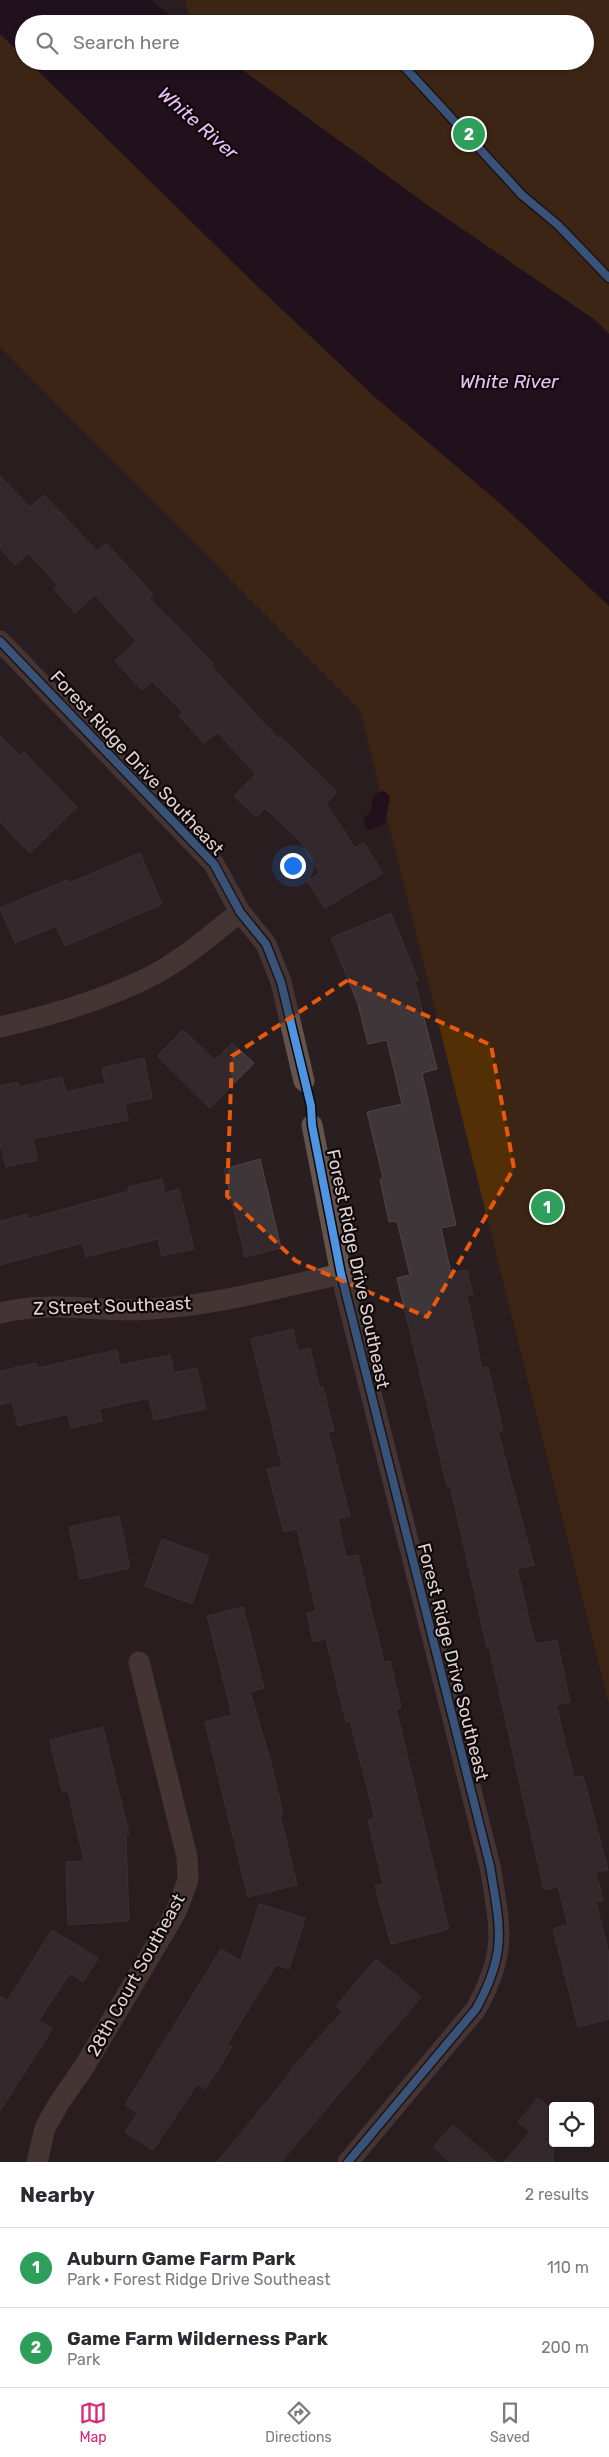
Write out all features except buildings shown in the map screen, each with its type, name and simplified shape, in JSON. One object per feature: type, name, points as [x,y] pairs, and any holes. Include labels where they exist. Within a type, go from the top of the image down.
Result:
[{"type":"street","name":"Forest Ridge Drive Southeast","points":[[0,640],[214,864],[240,912],[266,944],[281,982],[304,1081]]},
{"type":"street","points":[[0,1027],[51,1015],[153,975],[188,953],[240,912]]},
{"type":"street","name":"Forest Ridge Drive Southeast","points":[[312,1125],[340,1274],[490,1866],[500,1933],[490,1984],[476,2009],[348,2162]]},
{"type":"street","name":"Z Street Southeast","points":[[0,1314],[14,1310],[49,1307],[134,1309],[190,1306],[340,1274]]},
{"type":"street","name":"28th Court Southeast","points":[[37,2162],[45,2128],[84,2067],[176,1912],[188,1880],[187,1857],[139,1662]]},
{"type":"highlighted area","points":[[348,980],[491,1045],[514,1168],[427,1317],[296,1261],[227,1196],[232,1056]]},
{"type":"shaded area","points":[[185,0],[609,0],[609,334],[595,320],[430,207],[242,70],[594,70],[594,15],[189,15]]},
{"type":"shaded area","points":[[0,34],[15,48],[15,70],[37,70],[253,282],[376,398],[501,504],[609,606],[609,1704],[360,710],[0,347]]},
{"type":"water","points":[[0,0],[151,0],[169,15],[15,15],[15,48],[0,34]]},
{"type":"water","name":"White River","points":[[37,70],[242,70],[430,207],[595,320],[609,334],[609,606],[501,504],[376,398],[253,282]]},
{"type":"water","points":[[382,791],[386,792],[390,797],[385,824],[369,830],[365,827],[363,820],[371,810],[373,796]]},
{"type":"cycle path","points":[[407,70],[522,195],[558,225],[609,278]]},
{"type":"cycle path","points":[[0,641],[214,864],[240,912],[266,944],[281,982],[311,1106],[312,1125],[341,1274],[490,1866],[497,1906],[499,1939],[493,1971],[486,1989],[476,2009],[348,2162]]},
{"type":"place","name":"Game Farm Wilderness Park","points":[[469,134]]},
{"type":"place","name":"Auburn Game Farm Park","points":[[547,1207]]}]
